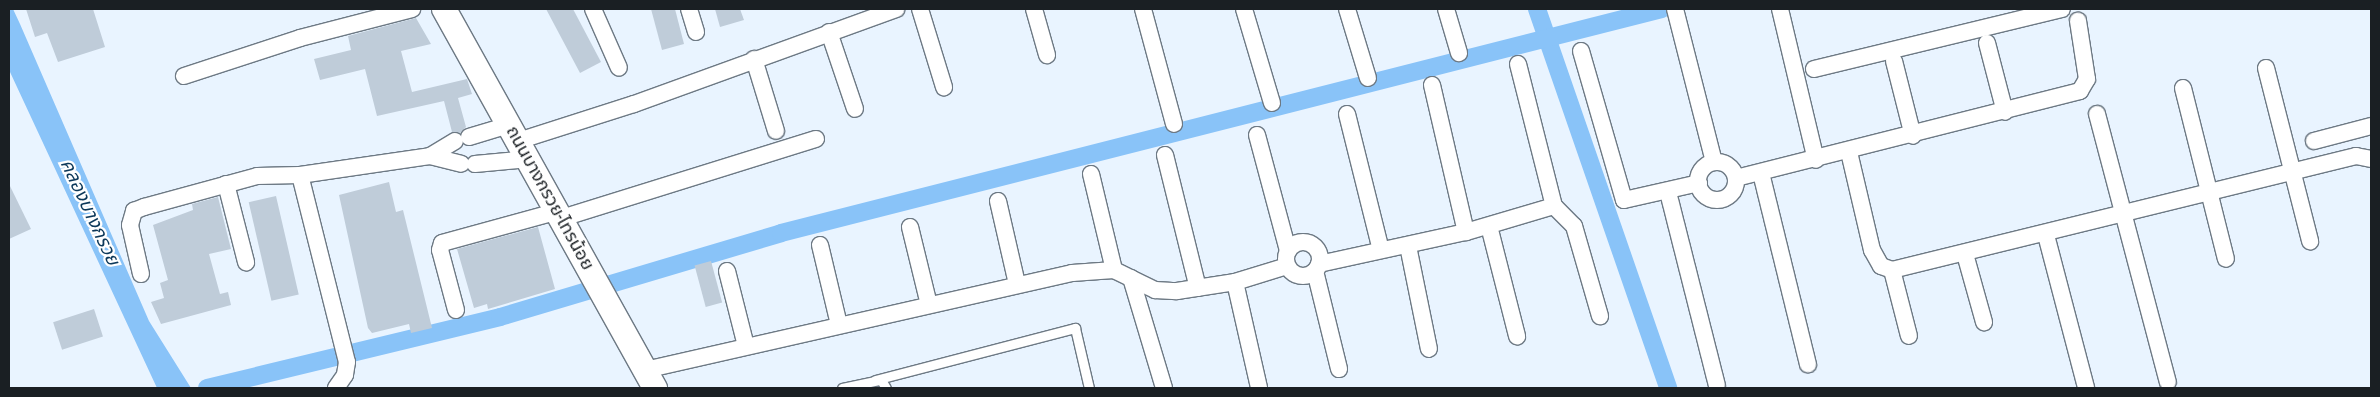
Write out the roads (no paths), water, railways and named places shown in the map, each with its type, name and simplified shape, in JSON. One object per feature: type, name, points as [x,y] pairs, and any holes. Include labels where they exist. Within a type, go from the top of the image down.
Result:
[{"type":"main road","name":"ถนนบางกรวย-ไทรน้อย","points":[[444,9],[560,214],[650,379]]},
{"type":"street","points":[[184,76],[300,38],[412,9]]},
{"type":"street","points":[[593,9],[619,68]]},
{"type":"street","points":[[689,9],[696,32]]},
{"type":"street","points":[[430,156],[468,164],[519,142],[634,104],[896,9]]},
{"type":"street","points":[[920,9],[944,87]]},
{"type":"street","points":[[1034,9],[1047,55]]},
{"type":"street","points":[[1143,9],[1174,124]]},
{"type":"street","points":[[1244,9],[1272,103]]},
{"type":"street","points":[[1347,9],[1368,78]]},
{"type":"street","points":[[1446,9],[1459,53]]},
{"type":"street","points":[[1676,9],[1714,162]]},
{"type":"street","points":[[1780,9],[1816,160]]},
{"type":"street","points":[[1814,69],[2062,9]]},
{"type":"street","points":[[1736,178],[1913,136],[2084,88],[2087,79],[2078,21]]},
{"type":"street","points":[[829,32],[855,109]]},
{"type":"street","points":[[1987,43],[2004,112]]},
{"type":"street","points":[[1581,51],[1620,194],[1627,202],[1699,184]]},
{"type":"street","points":[[754,59],[776,131]]},
{"type":"street","points":[[1894,61],[1913,136]]},
{"type":"street","points":[[1518,64],[1554,206],[1574,226],[1600,316]]},
{"type":"street","points":[[2266,68],[2310,241]]},
{"type":"street","points":[[1432,84],[1466,232]]},
{"type":"street","points":[[2182,88],[2226,258]]},
{"type":"street","points":[[1347,114],[1381,250]]},
{"type":"street","points":[[2097,114],[2126,215],[2168,382]]},
{"type":"street","points":[[2314,141],[2371,126]]},
{"type":"street","points":[[1257,135],[1288,258],[1300,276],[1317,268],[1381,250],[1408,246],[1466,232],[1554,206]]},
{"type":"street","points":[[141,274],[130,225],[134,211],[257,176],[300,175],[430,156],[462,139],[519,142]]},
{"type":"street","points":[[456,310],[440,250],[442,242],[560,214],[816,140]]},
{"type":"street","points":[[1849,152],[1872,250],[1881,266],[1892,270],[2046,235],[2356,156],[2371,159]]},
{"type":"street","points":[[1165,154],[1198,288]]},
{"type":"street","points":[[1714,162],[1728,166],[1736,178],[1732,192],[1720,199],[1706,196],[1699,184],[1702,170],[1714,162]]},
{"type":"street","points":[[1761,172],[1808,364]]},
{"type":"street","points":[[1091,174],[1114,270]]},
{"type":"street","points":[[300,175],[344,355],[343,387]]},
{"type":"street","points":[[226,184],[246,262]]},
{"type":"street","points":[[1668,192],[1717,385]]},
{"type":"street","points":[[998,201],[1017,284]]},
{"type":"street","points":[[1489,226],[1517,336]]},
{"type":"street","points":[[910,227],[929,305]]},
{"type":"street","points":[[2046,235],[2086,388]]},
{"type":"street","points":[[650,379],[746,346],[1072,273],[1114,270],[1155,290],[1198,288],[1235,282],[1288,258],[1302,242],[1310,244],[1320,256],[1317,268],[1339,369]]},
{"type":"street","points":[[820,245],[840,324]]},
{"type":"street","points":[[1408,246],[1429,349]]},
{"type":"street","points":[[1965,254],[1984,322]]},
{"type":"street","points":[[1892,270],[1909,336]]},
{"type":"street","points":[[727,271],[746,346]]},
{"type":"street","points":[[1131,278],[1164,388]]},
{"type":"street","points":[[1235,282],[1259,388]]},
{"type":"lane","points":[[842,388],[1075,328],[1089,388]]},
{"type":"lane","points":[[875,380],[881,380],[886,388]]},
{"type":"water","name":"คลองบางกรวย","points":[[9,9],[13,9],[20,24],[149,321],[191,388],[157,388],[10,72]]},
{"type":"waterway","points":[[1537,9],[1668,388]]},
{"type":"waterway","points":[[207,388],[500,317],[781,233],[1662,9]]}]
